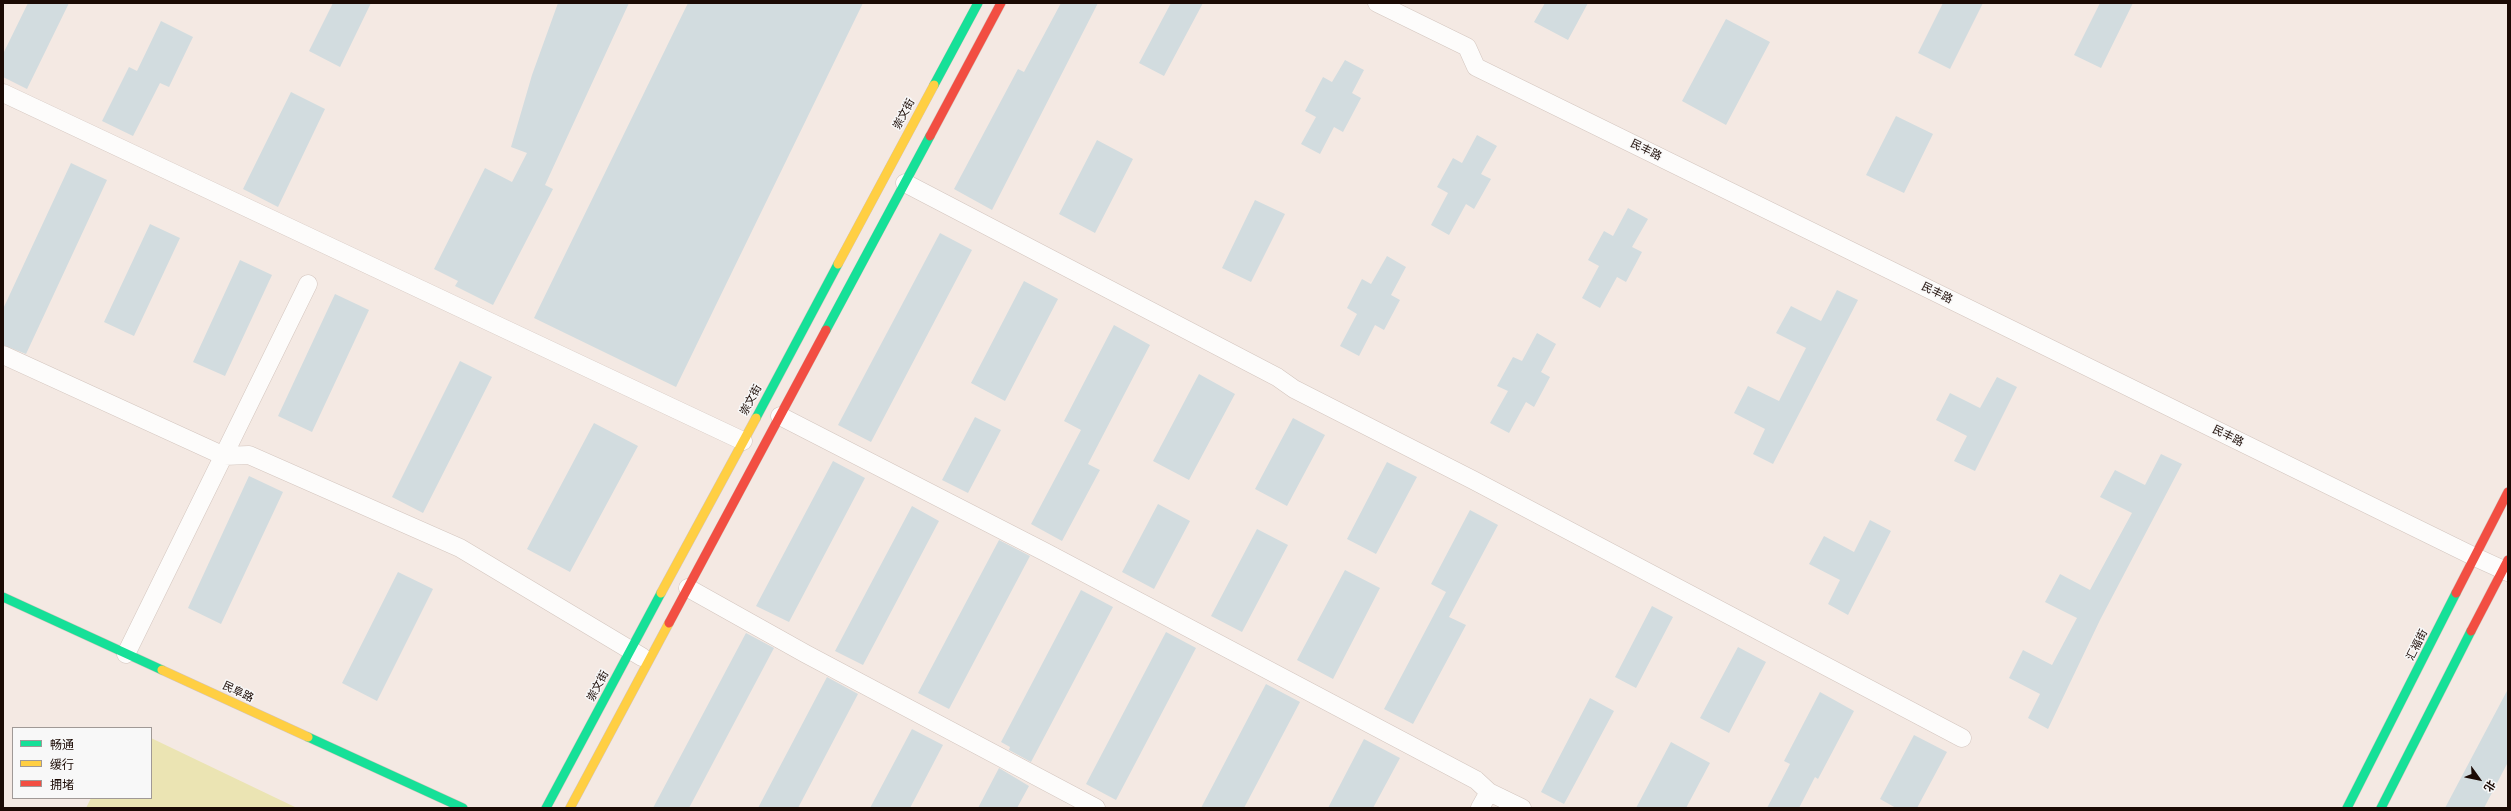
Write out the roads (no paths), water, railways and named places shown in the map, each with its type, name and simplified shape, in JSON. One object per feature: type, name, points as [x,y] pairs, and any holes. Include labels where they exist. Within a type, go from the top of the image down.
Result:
[{"type":"street","name":"崇文街","points":[[546,808],[978,3]]},
{"type":"street","points":[[570,808],[1001,3]]},
{"type":"street","name":"民丰路","points":[[1377,3],[1467,47],[1476,66],[2475,557],[2506,567]]},
{"type":"street","points":[[3,92],[743,441]]},
{"type":"street","points":[[905,182],[1278,377],[1294,389],[1473,480],[1962,738]]},
{"type":"street","points":[[126,654],[308,284]]},
{"type":"street","points":[[3,355],[224,456],[249,455],[460,548],[649,661]]},
{"type":"street","points":[[780,416],[1329,701],[1476,780],[1489,792],[1522,808]]},
{"type":"street","name":"汇福街","points":[[2347,808],[2508,492]]},
{"type":"street","points":[[2381,808],[2506,567]]},
{"type":"street","points":[[688,588],[813,658],[1096,808]]},
{"type":"street","name":"民阜路","points":[[3,597],[463,808]]},
{"type":"street","points":[[1480,808],[1489,792]]}]
